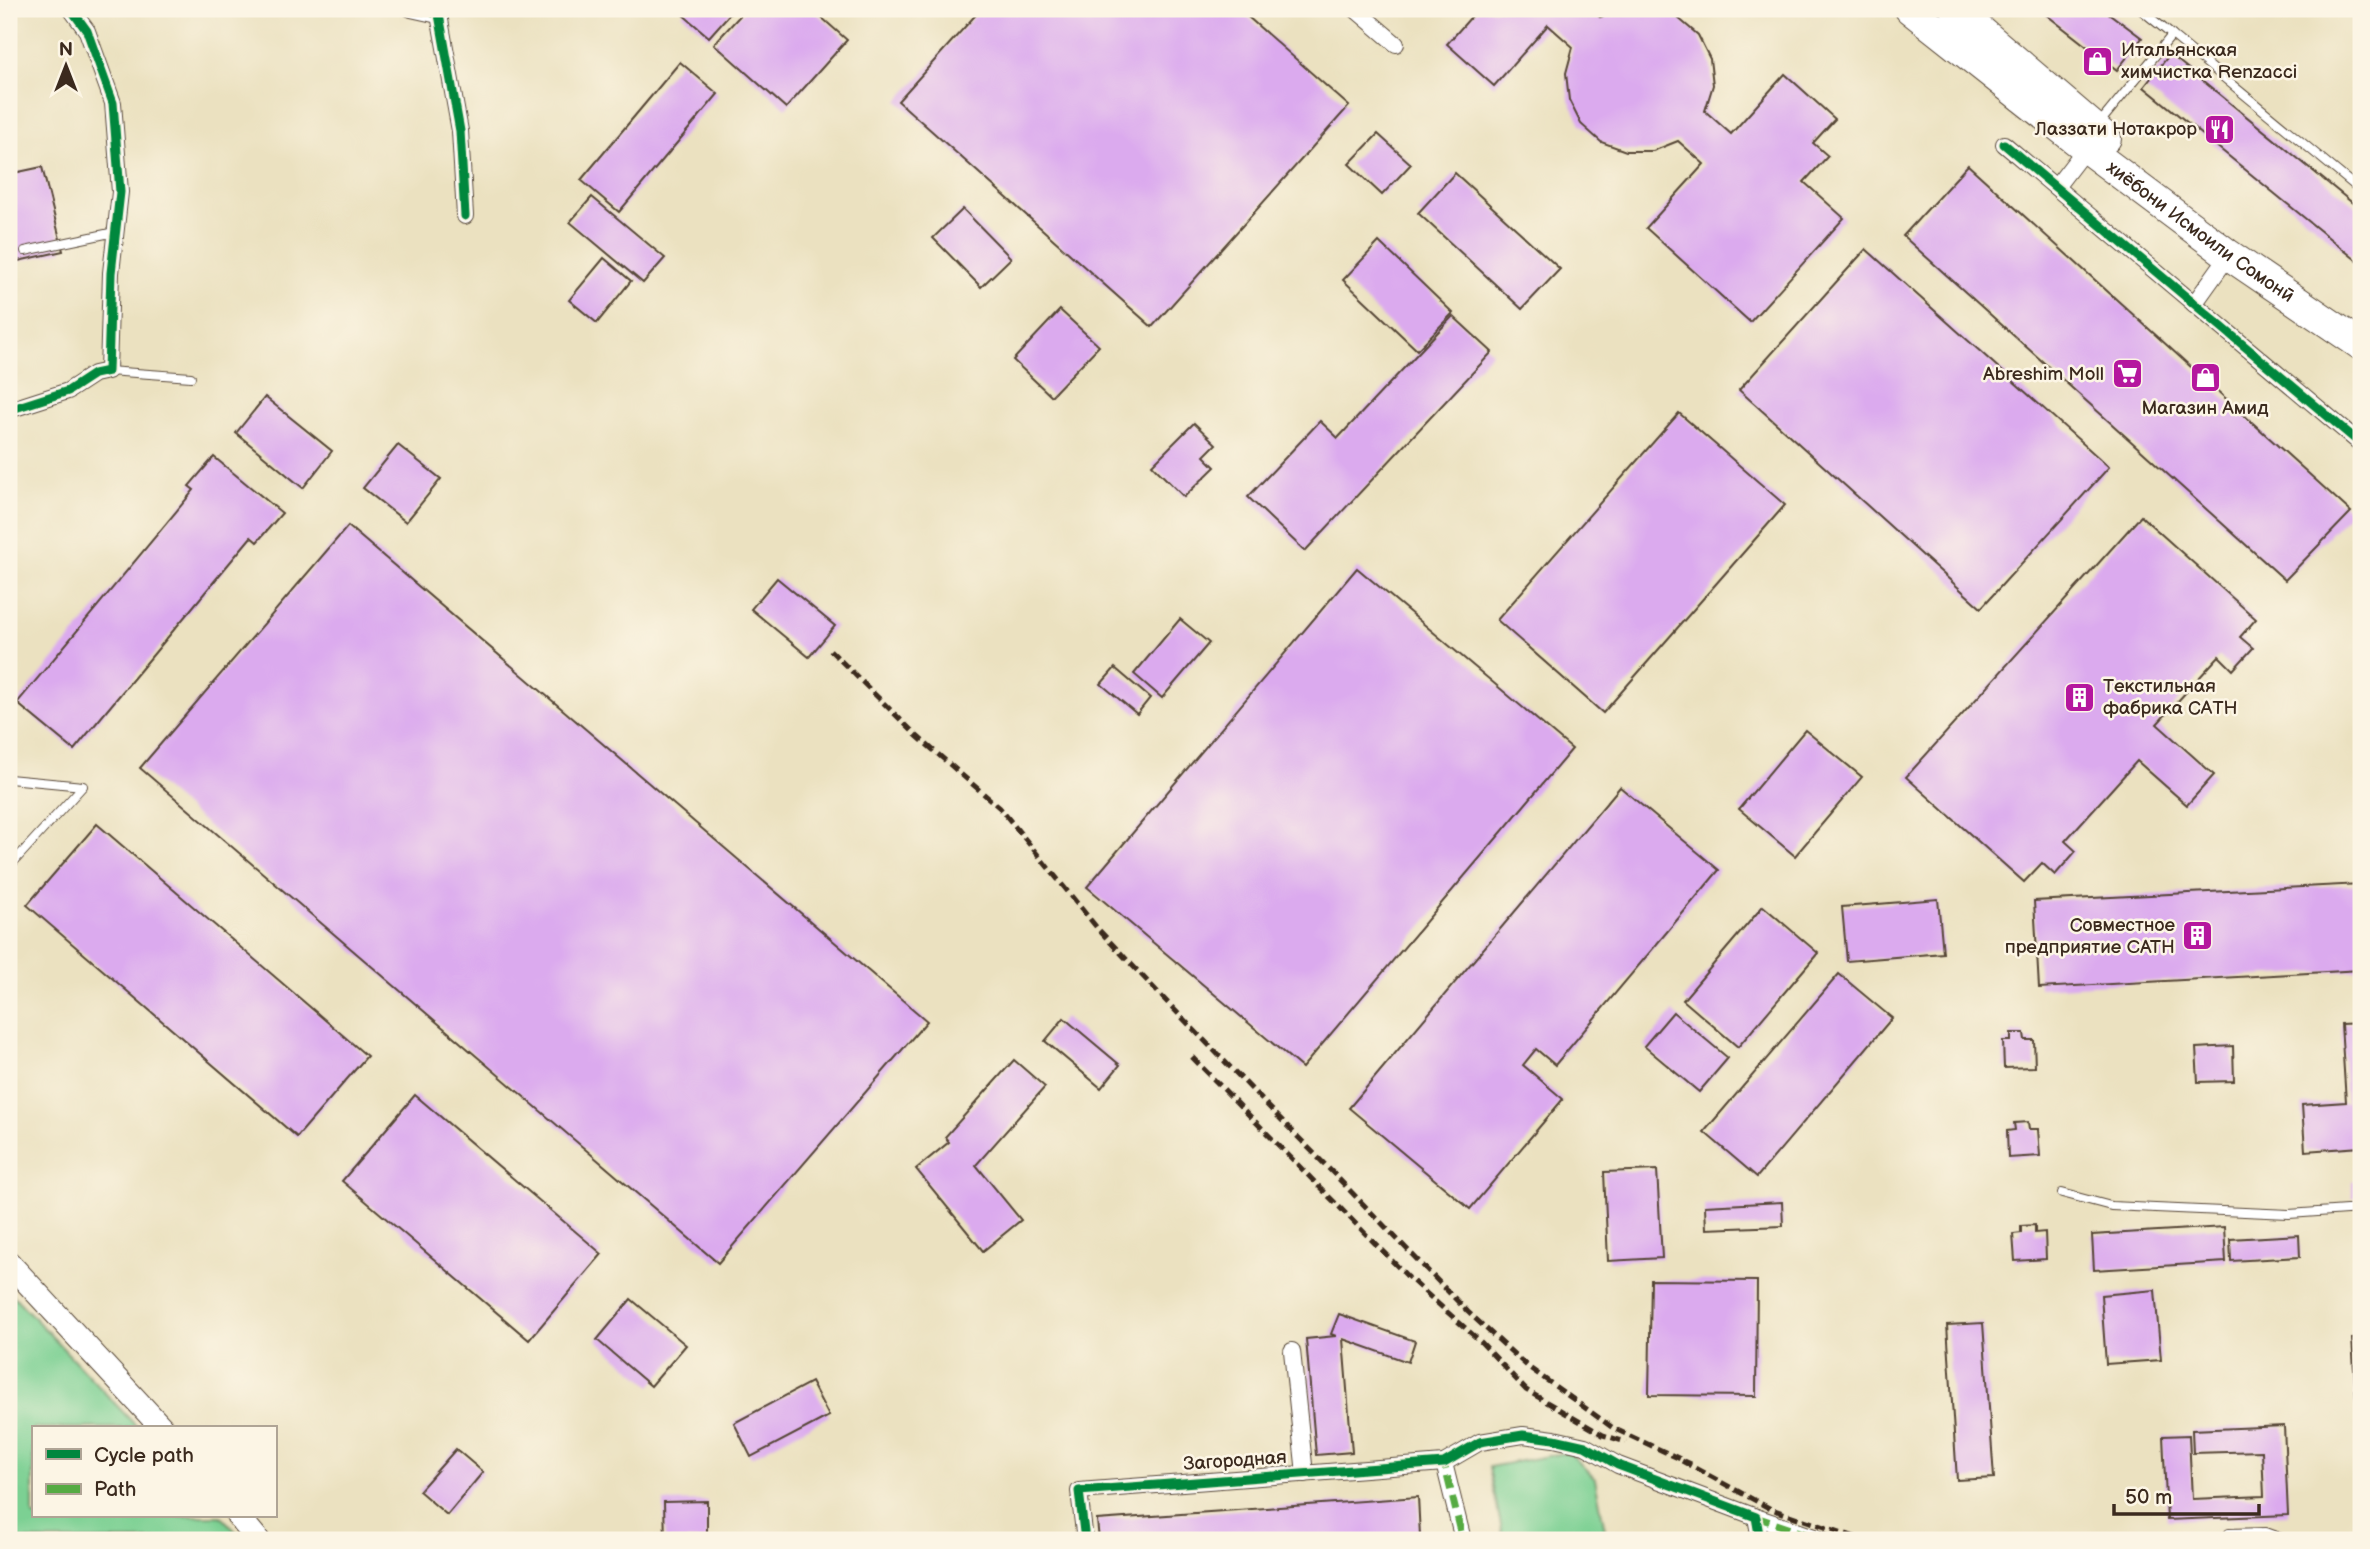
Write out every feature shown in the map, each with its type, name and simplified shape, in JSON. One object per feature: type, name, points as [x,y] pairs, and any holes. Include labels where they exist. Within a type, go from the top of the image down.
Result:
[{"type":"highway","name":"хиёбони Исмоили Сомонӣ","points":[[1910,9],[2090,139],[2361,323]]},
{"type":"highway","name":"хиёбони Исмоили Сомонӣ","points":[[1955,9],[2090,139],[2229,255],[2361,345]]},
{"type":"main road","points":[[9,1263],[160,1426]]},
{"type":"main road","points":[[240,1518],[258,1540]]},
{"type":"street","points":[[9,410],[68,391],[94,374],[108,371],[111,273],[120,192],[113,103],[87,31],[71,9]]},
{"type":"street","points":[[411,9],[438,12],[460,131],[465,216]]},
{"type":"street","points":[[1355,9],[1396,44]]},
{"type":"street","points":[[2056,187],[2090,139]]},
{"type":"street","points":[[2004,144],[2361,444]]},
{"type":"street","points":[[2194,304],[2229,255]]},
{"type":"street","points":[[1292,1351],[1305,1474]]},
{"type":"street","points":[[1463,1540],[1444,1463],[1480,1442],[1522,1436],[1585,1446],[1618,1465],[1823,1540]]},
{"type":"street","name":"Загородная","points":[[1086,1540],[1079,1491],[1444,1463]]},
{"type":"street","points":[[1756,1517],[1760,1540]]},
{"type":"lane","points":[[2140,9],[2361,191]]},
{"type":"lane","points":[[2090,139],[2172,35]]},
{"type":"lane","points":[[25,251],[116,232]]},
{"type":"lane","points":[[108,371],[191,377]]},
{"type":"lane","points":[[9,779],[83,786],[9,867]]},
{"type":"lane","points":[[2063,1193],[2111,1206],[2289,1214],[2361,1209]]},
{"type":"lane","points":[[2229,1533],[2265,1532],[2287,1540]]},
{"type":"green space","points":[[9,1291],[136,1426],[32,1426],[32,1518],[223,1518],[244,1540],[9,1540]]},
{"type":"green space","points":[[1569,1452],[1595,1479],[1607,1540],[1504,1540],[1489,1467]]},
{"type":"building","points":[[687,9],[734,9],[709,37],[682,14]]},
{"type":"building","points":[[746,9],[812,9],[847,40],[786,108],[714,44]]},
{"type":"building","points":[[981,9],[1239,9],[1349,106],[1152,327],[898,101]]},
{"type":"building","points":[[1478,9],[1591,9],[1600,17],[1622,9],[1656,9],[1677,17],[1698,35],[1710,59],[1713,85],[1705,111],[1731,134],[1785,74],[1835,119],[1813,143],[1828,156],[1804,182],[1844,218],[1750,322],[1646,228],[1704,164],[1678,141],[1653,151],[1626,151],[1601,142],[1581,124],[1569,100],[1566,73],[1573,47],[1548,25],[1494,86],[1447,44]]},
{"type":"building","points":[[2039,9],[2103,9],[2142,38],[2117,70]]},
{"type":"building","points":[[2170,54],[2361,210],[2361,264],[2144,87]]},
{"type":"building","points":[[680,62],[718,94],[619,212],[581,180]]},
{"type":"building","points":[[1378,134],[1411,164],[1382,195],[1349,164]]},
{"type":"building","name":"Abreshim Moll","points":[[1968,165],[2351,512],[2285,580],[1903,236]]},
{"type":"building","points":[[42,167],[63,251],[9,263],[9,174]]},
{"type":"building","points":[[1455,173],[1560,269],[1522,309],[1418,213]]},
{"type":"building","points":[[592,197],[665,258],[643,283],[570,222]]},
{"type":"building","points":[[963,209],[1011,258],[981,287],[933,238]]},
{"type":"building","points":[[1379,242],[1453,313],[1417,350],[1343,280]]},
{"type":"building","points":[[1866,249],[2109,467],[1981,608],[1739,390]]},
{"type":"building","points":[[604,258],[631,281],[597,323],[569,300]]},
{"type":"building","points":[[1060,310],[1099,346],[1051,396],[1013,360]]},
{"type":"building","points":[[1453,316],[1492,352],[1305,551],[1248,497],[1320,421],[1338,438]]},
{"type":"building","points":[[265,397],[332,451],[303,488],[236,433]]},
{"type":"building","points":[[1679,413],[1785,505],[1603,713],[1497,620]]},
{"type":"building","points":[[1194,423],[1216,444],[1204,456],[1215,467],[1184,497],[1152,465]]},
{"type":"building","points":[[398,445],[441,479],[406,522],[363,488]]},
{"type":"building","points":[[214,457],[282,513],[257,542],[251,537],[74,750],[17,703],[194,490],[189,486]]},
{"type":"building","name":"Текстильная фабрика САТН","points":[[2141,516],[2256,619],[2240,637],[2253,648],[2233,670],[2219,656],[2157,724],[2214,775],[2187,805],[2137,761],[2065,841],[2076,851],[2055,875],[2042,863],[2024,882],[1906,777]]},
{"type":"building","points":[[348,526],[927,1021],[718,1263],[140,768]]},
{"type":"building","points":[[1357,568],[1572,749],[1302,1068],[1087,887]]},
{"type":"building","points":[[777,578],[835,626],[809,657],[751,609]]},
{"type":"building","points":[[1180,619],[1209,643],[1162,698],[1134,674]]},
{"type":"building","points":[[1115,668],[1150,698],[1137,714],[1101,684]]},
{"type":"building","points":[[1805,730],[1862,777],[1795,856],[1739,809]]},
{"type":"building","points":[[1620,787],[1719,870],[1555,1065],[1536,1049],[1523,1065],[1563,1099],[1470,1209],[1349,1108]]},
{"type":"building","points":[[97,824],[367,1056],[297,1137],[27,905]]},
{"type":"building","name":"Совместное предприятие CATH","points":[[2361,884],[2361,970],[2039,988],[2034,901]]},
{"type":"building","points":[[1938,899],[1943,953],[1847,961],[1842,907]]},
{"type":"building","points":[[1763,906],[1818,953],[1738,1047],[1683,1000]]},
{"type":"building","points":[[1839,974],[1892,1018],[1757,1177],[1704,1132]]},
{"type":"building","points":[[1673,1012],[1728,1058],[1699,1092],[1644,1046]]},
{"type":"building","points":[[1064,1018],[1120,1065],[1101,1088],[1045,1041]]},
{"type":"building","points":[[2361,1023],[2361,1147],[2305,1151],[2302,1105],[2346,1102],[2341,1024]]},
{"type":"building","points":[[2011,1033],[2024,1033],[2025,1040],[2034,1040],[2035,1067],[2004,1068],[2003,1041],[2011,1041]]},
{"type":"building","points":[[2233,1046],[2234,1081],[2198,1082],[2196,1048]]},
{"type":"building","points":[[1014,1060],[1045,1087],[976,1165],[1021,1220],[983,1251],[916,1169],[949,1142],[945,1137]]},
{"type":"building","points":[[415,1095],[602,1254],[529,1340],[342,1181]]},
{"type":"building","points":[[2028,1122],[2029,1129],[2038,1129],[2040,1156],[2008,1158],[2007,1131],[2015,1130],[2014,1123]]},
{"type":"building","points":[[1657,1170],[1662,1258],[1608,1261],[1604,1172]]},
{"type":"building","points":[[2361,1180],[2361,1197],[2352,1197],[2352,1181]]},
{"type":"building","points":[[1782,1202],[1783,1226],[1706,1229],[1705,1206]]},
{"type":"building","points":[[2035,1225],[2035,1233],[2045,1232],[2046,1259],[2015,1261],[2013,1234],[2021,1233],[2021,1226]]},
{"type":"building","points":[[2224,1227],[2226,1262],[2094,1270],[2092,1235]]},
{"type":"building","points":[[2299,1235],[2300,1257],[2231,1261],[2230,1239]]},
{"type":"building","points":[[1651,1280],[1757,1281],[1756,1396],[1649,1395]]},
{"type":"building","points":[[2155,1290],[2161,1360],[2106,1364],[2101,1295]]},
{"type":"building","points":[[631,1299],[686,1345],[651,1386],[597,1340]]},
{"type":"building","points":[[1339,1314],[1415,1341],[1408,1362],[1343,1339],[1352,1452],[1316,1455],[1306,1339],[1336,1336],[1331,1334]]},
{"type":"building","points":[[1983,1323],[1994,1478],[1957,1480],[1947,1325]]},
{"type":"building","points":[[2361,1338],[2361,1447],[2359,1447],[2352,1339]]},
{"type":"building","points":[[811,1382],[829,1416],[751,1457],[734,1423]]},
{"type":"building","points":[[2284,1426],[2288,1515],[2167,1520],[2163,1436],[2189,1435],[2192,1499],[2264,1496],[2262,1451],[2193,1453],[2192,1430]]},
{"type":"building","points":[[456,1449],[483,1472],[447,1515],[419,1491]]},
{"type":"building","points":[[1418,1497],[1420,1536],[1356,1540],[1099,1540],[1097,1520]]},
{"type":"building","points":[[707,1501],[707,1540],[665,1540],[664,1502]]},
{"type":"railway","points":[[830,650],[917,736],[1000,808],[1098,929],[1468,1312],[1527,1366],[1613,1428],[1691,1464]]},
{"type":"railway","points":[[1192,1057],[1407,1276],[1481,1342],[1526,1390],[1603,1435],[1626,1442]]},
{"type":"railway","points":[[1682,1461],[1771,1509],[1864,1540]]},
{"type":"marked path","points":[[411,9],[438,15]]},
{"type":"marked path","points":[[1437,1463],[1444,1463],[1463,1540]]},
{"type":"marked path","points":[[1756,1517],[1823,1540]]},
{"type":"cycle path","points":[[9,410],[68,391],[94,374],[108,371],[111,273],[120,192],[113,103],[87,31],[71,9]]},
{"type":"cycle path","points":[[438,9],[460,131],[465,216]]},
{"type":"cycle path","points":[[2004,144],[2361,444]]},
{"type":"cycle path","points":[[1085,1540],[1079,1491],[1444,1463],[1480,1442],[1523,1435],[1585,1446],[1618,1465],[1756,1517],[1760,1540]]},
{"type":"place","name":"Итальянская химчистка Renzacci","points":[[2098,61]]},
{"type":"place","name":"Лаззати Нотакрор","points":[[2220,129]]},
{"type":"place","name":"Abreshim Moll","points":[[2127,374]]},
{"type":"place","name":"Магазин Амид","points":[[2205,377]]},
{"type":"place","name":"Текстильная фабрика САТН","points":[[2080,697]]},
{"type":"place","name":"Совместное предприятие CATH","points":[[2198,936]]}]
